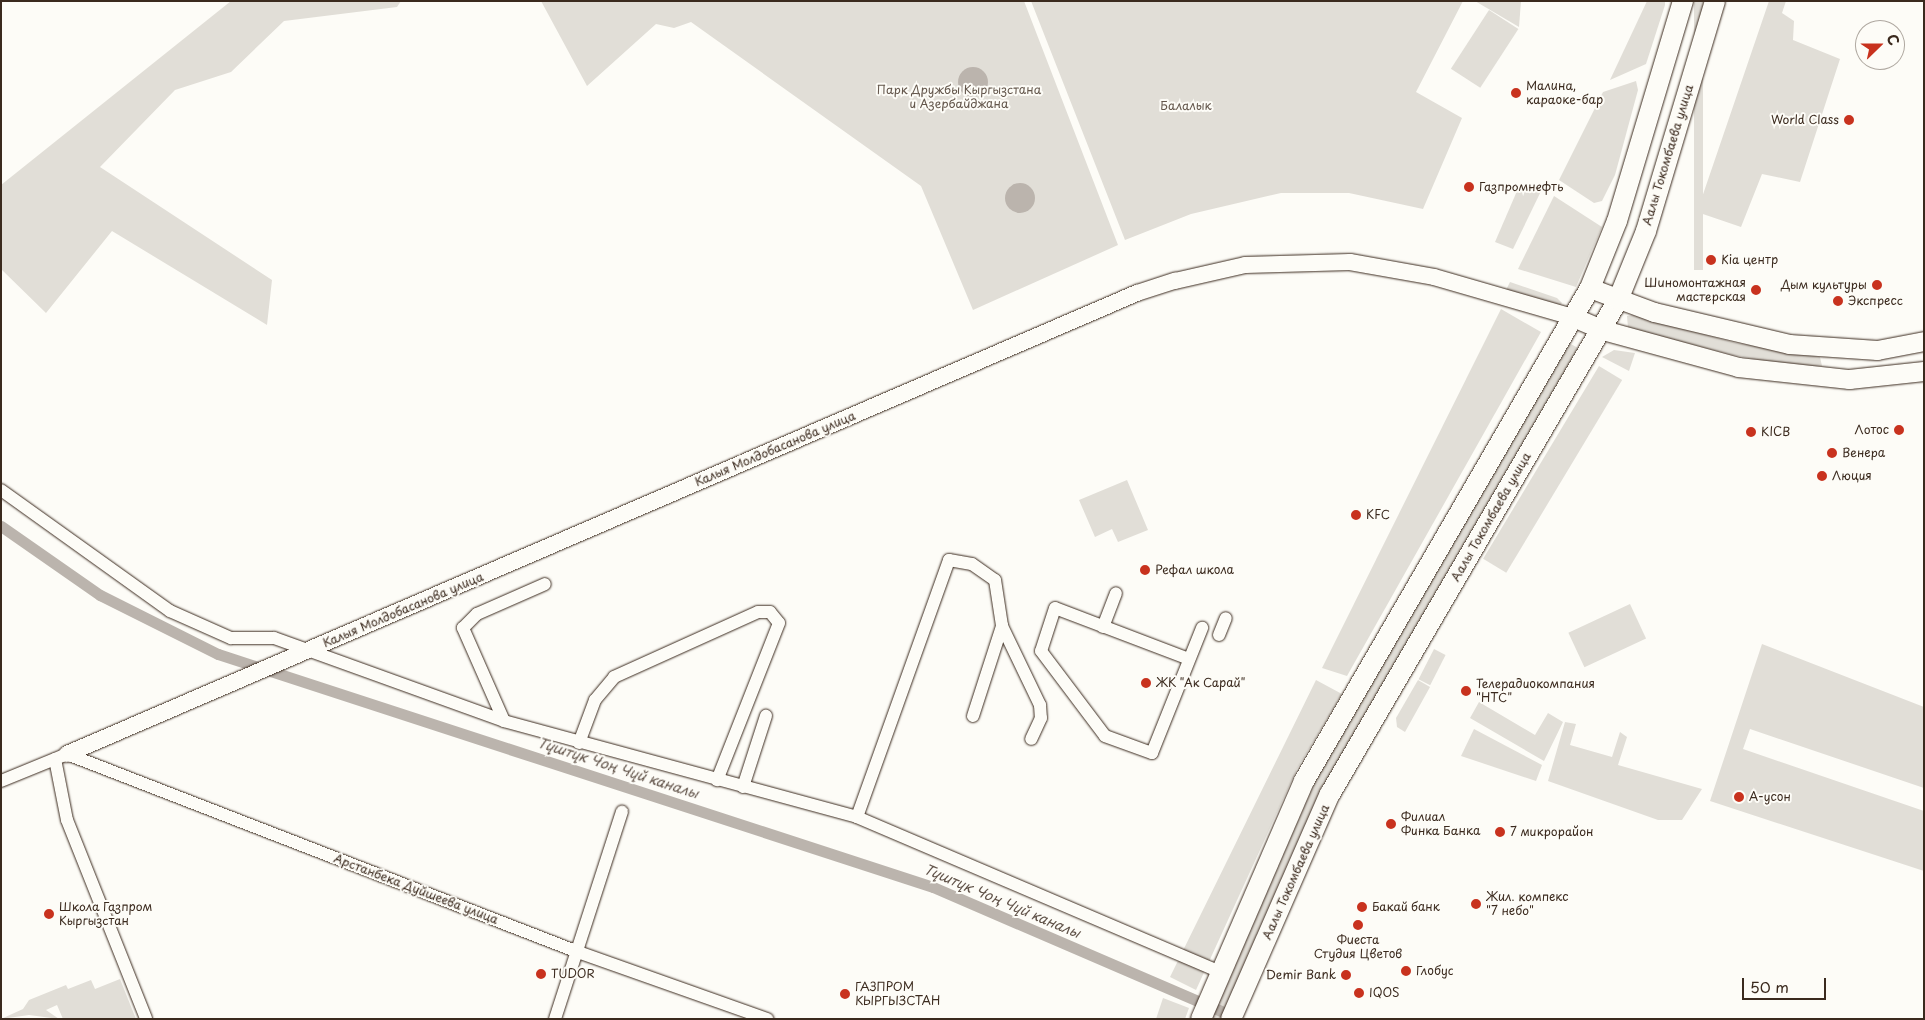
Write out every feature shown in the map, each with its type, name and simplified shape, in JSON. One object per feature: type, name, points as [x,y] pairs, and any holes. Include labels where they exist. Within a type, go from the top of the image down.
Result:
[{"type":"main road","points":[[1201,1019],[1304,781],[1590,288],[1617,221],[1683,1]]},
{"type":"main road","name":"Аалы Токомбаева улица","points":[[1231,1019],[1330,794],[1603,330],[1618,300],[1643,240],[1715,1]]},
{"type":"main road","points":[[1590,288],[1618,300],[1747,336],[1832,350],[1877,350],[1924,341]]},
{"type":"main road","points":[[1573,317],[1603,330],[1738,366],[1831,378],[1875,379],[1924,371]]},
{"type":"main road","points":[[1831,378],[1832,350]]},
{"type":"street","name":"Калыя Молдобасанова улица","points":[[1,781],[279,664],[1137,293],[1209,272],[1277,262],[1377,265],[1573,317]]},
{"type":"street","points":[[1,490],[38,521],[178,615],[231,638],[274,638],[504,721],[579,743],[857,817],[1218,978]]},
{"type":"street","points":[[857,817],[949,560],[960,559],[990,573],[1002,626],[1040,705],[1041,718],[1031,739]]},
{"type":"street","points":[[504,721],[463,628],[477,614],[545,584]]},
{"type":"street","points":[[1103,627],[1116,593]]},
{"type":"street","points":[[1189,659],[1055,608],[1041,650],[1105,736],[1152,753],[1202,628]]},
{"type":"street","points":[[579,743],[595,700],[614,677],[758,612],[770,612],[779,623],[716,780]]},
{"type":"street","points":[[1219,634],[1226,618]]},
{"type":"street","points":[[973,716],[1002,626]]},
{"type":"street","points":[[743,787],[766,716]]},
{"type":"street","points":[[61,756],[67,820],[146,1019]]},
{"type":"street","name":"Арстанбека Дуйшеева улица","points":[[61,756],[578,952],[760,1018]]},
{"type":"street","points":[[555,1019],[622,812]]},
{"type":"green space","points":[[231,1],[401,1],[397,7],[284,21],[231,72],[175,90],[100,167],[272,280],[267,325],[112,231],[46,313],[1,269],[1,185]]},
{"type":"green space","name":"Парк Дружбы Кыргызстана и Азербайджана","points":[[541,1],[1024,1],[1118,245],[973,310],[921,186],[691,22],[674,28],[656,24],[587,86]]},
{"type":"green space","name":"Балалык","points":[[1031,1],[1463,1],[1416,92],[1462,118],[1423,209],[1349,193],[1281,193],[1191,214],[1125,240]]},
{"type":"green space","points":[[1475,1],[1521,1],[1519,27]]},
{"type":"green space","points":[[1647,1],[1665,1],[1665,5],[1646,64],[1610,80]]},
{"type":"green space","points":[[1694,1],[1703,1],[1703,270],[1694,270]]},
{"type":"green space","points":[[1769,1],[1786,1],[1782,13],[1794,21],[1793,40],[1840,59],[1800,182],[1762,174],[1741,227],[1697,212]]},
{"type":"green space","points":[[1489,10],[1518,29],[1480,88],[1451,69]]},
{"type":"green space","points":[[1636,81],[1638,90],[1615,175],[1602,201],[1594,203],[1559,180],[1603,92]]},
{"type":"green space","points":[[1527,184],[1543,187],[1513,249],[1495,242],[1517,191]]},
{"type":"green space","points":[[1554,196],[1602,227],[1576,287],[1518,269]]},
{"type":"green space","points":[[1510,282],[1557,298],[1562,303],[1557,308],[1506,290]]},
{"type":"green space","points":[[1501,309],[1541,332],[1347,676],[1322,668]]},
{"type":"green space","points":[[1633,315],[1736,343],[1820,357],[1822,366],[1790,366],[1733,355],[1628,328],[1627,316]]},
{"type":"green space","points":[[1569,343],[1578,348],[1377,695],[1222,1019],[1212,1019],[1315,782]]},
{"type":"green space","points":[[1614,350],[1635,353],[1629,371],[1602,357]]},
{"type":"green space","points":[[1599,366],[1622,380],[1506,573],[1483,559]]},
{"type":"green space","points":[[1127,480],[1148,530],[1118,542],[1112,529],[1095,537],[1079,500]]},
{"type":"green space","points":[[1630,604],[1646,638],[1584,667],[1568,633]]},
{"type":"green space","points":[[1762,644],[1924,707],[1924,788],[1750,729],[1743,749],[1924,811],[1924,871],[1710,801]]},
{"type":"green space","points":[[1434,649],[1446,655],[1430,685],[1419,679]]},
{"type":"green space","points":[[1316,680],[1342,694],[1297,769],[1196,990],[1170,977]]},
{"type":"green space","points":[[1418,680],[1430,687],[1405,732],[1397,727],[1396,718]]},
{"type":"green space","points":[[1479,702],[1535,735],[1548,713],[1563,722],[1544,761],[1470,718]]},
{"type":"green space","points":[[1565,722],[1576,724],[1570,745],[1612,757],[1620,732],[1627,737],[1618,765],[1702,789],[1682,820],[1658,820],[1548,781]]},
{"type":"green space","points":[[1474,729],[1542,765],[1536,781],[1461,756]]},
{"type":"green space","points":[[120,979],[136,1019],[63,1019],[57,1005],[46,1010],[59,1019],[29,1015],[1,1019],[23,1009],[29,1000],[66,985],[68,989],[91,980],[95,989]]},
{"type":"green space","points":[[1163,998],[1189,1008],[1185,1019],[1156,1019]]},
{"type":"shaded area","points":[[973,67],[984,71],[988,82],[984,93],[973,97],[962,93],[958,82],[962,71]]},
{"type":"shaded area","points":[[1020,183],[1031,187],[1035,198],[1031,209],[1020,213],[1009,209],[1005,198],[1009,187]]},
{"type":"waterway","name":"Түштүк Чоң Чүй каналы","points":[[1,526],[100,595],[218,654],[933,887],[1237,1018]]},
{"type":"place","name":"Малина, караоке-бар","points":[[1516,93]]},
{"type":"place","name":"World Class","points":[[1849,120]]},
{"type":"place","name":"Газпромнефть","points":[[1469,187]]},
{"type":"place","name":"Kia центр","points":[[1711,260]]},
{"type":"place","name":"Дым культуры","points":[[1877,285]]},
{"type":"place","name":"Шиномонтажная мастерская","points":[[1756,290]]},
{"type":"place","name":"Экспресс","points":[[1838,301]]},
{"type":"place","name":"Лотос","points":[[1899,430]]},
{"type":"place","name":"KICB","points":[[1751,432]]},
{"type":"place","name":"Венера","points":[[1832,453]]},
{"type":"place","name":"Люция","points":[[1822,476]]},
{"type":"place","name":"KFC","points":[[1356,515]]},
{"type":"place","name":"Рефал школа","points":[[1145,570]]},
{"type":"place","name":"ЖК \"Ак Сарай\"","points":[[1146,683]]},
{"type":"place","name":"Телерадиокомпания \"НТС\"","points":[[1466,691]]},
{"type":"place","name":"А-усон","points":[[1739,797]]},
{"type":"place","name":"Филиал Финка Банка","points":[[1391,824]]},
{"type":"place","name":"7 микрорайон","points":[[1500,832]]},
{"type":"place","name":"Жил. компекс \"7 небо\"","points":[[1476,904]]},
{"type":"place","name":"Бакай банк","points":[[1362,907]]},
{"type":"place","name":"Школа Газпром Кыргызстан","points":[[49,914]]},
{"type":"place","name":"Фиеста Студия Цветов","points":[[1358,925]]},
{"type":"place","name":"Глобус","points":[[1406,971]]},
{"type":"place","name":"TUDOR","points":[[541,974]]},
{"type":"place","name":"Demir Bank","points":[[1346,975]]},
{"type":"place","name":"IQOS","points":[[1359,993]]},
{"type":"place","name":"ГАЗПРОМ КЫРГЫЗСТАН","points":[[845,994]]}]
